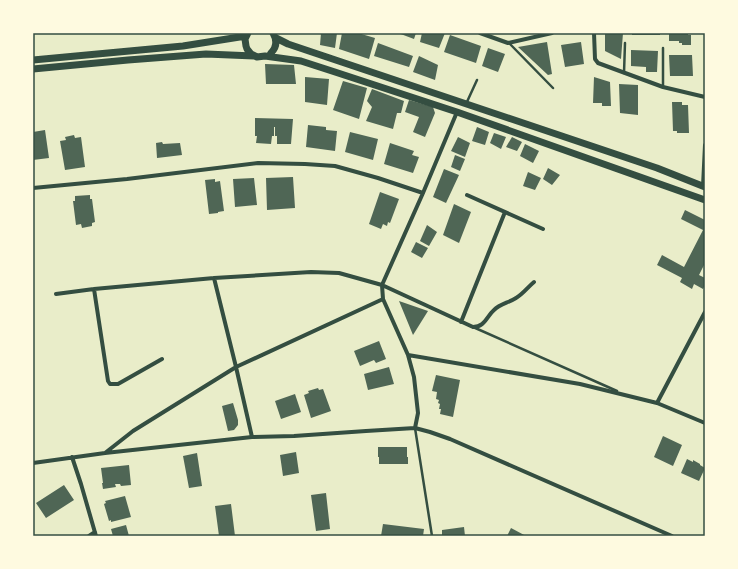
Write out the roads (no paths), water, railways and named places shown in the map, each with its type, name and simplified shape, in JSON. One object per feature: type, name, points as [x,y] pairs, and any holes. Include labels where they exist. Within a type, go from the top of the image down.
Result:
[{"type":"main road","points":[[33,60],[183,46],[247,34],[245,43],[247,49],[254,56]]},
{"type":"main road","points":[[33,69],[206,54],[260,57],[268,55],[273,51],[276,44],[274,35]]},
{"type":"main road","points":[[274,35],[288,44],[657,168],[704,186]]},
{"type":"main road","points":[[268,55],[301,62],[457,112],[705,200]]},
{"type":"street","points":[[480,33],[508,43],[552,33]]},
{"type":"street","points":[[594,33],[595,59],[598,63],[662,87],[705,97]]},
{"type":"street","points":[[415,428],[418,413],[414,377],[408,355],[383,299],[382,285],[457,112]]},
{"type":"street","points":[[704,186],[705,145]]},
{"type":"street","points":[[33,188],[258,163],[335,166],[423,193]]},
{"type":"street","points":[[467,195],[543,229]]},
{"type":"street","points":[[461,322],[505,212]]},
{"type":"street","points":[[56,294],[214,278],[311,272],[339,273],[382,285],[461,322],[477,327],[484,323],[495,309],[518,297],[534,282]]},
{"type":"street","points":[[214,278],[252,437]]},
{"type":"street","points":[[94,289],[108,381],[110,384],[118,384],[162,359]]},
{"type":"street","points":[[105,454],[133,431],[236,367],[383,299]]},
{"type":"street","points":[[657,403],[705,313]]},
{"type":"street","points":[[408,355],[580,384],[657,403],[705,423]]},
{"type":"street","points":[[33,463],[72,457],[252,437],[294,436],[415,428],[450,439],[672,536]]},
{"type":"street","points":[[72,457],[95,534],[90,536]]},
{"type":"lane","points":[[508,43],[553,88]]},
{"type":"lane","points":[[624,74],[625,43]]},
{"type":"lane","points":[[662,87],[663,48]]},
{"type":"lane","points":[[466,104],[477,80]]},
{"type":"lane","points":[[473,327],[623,394]]},
{"type":"lane","points":[[415,428],[432,536]]}]
